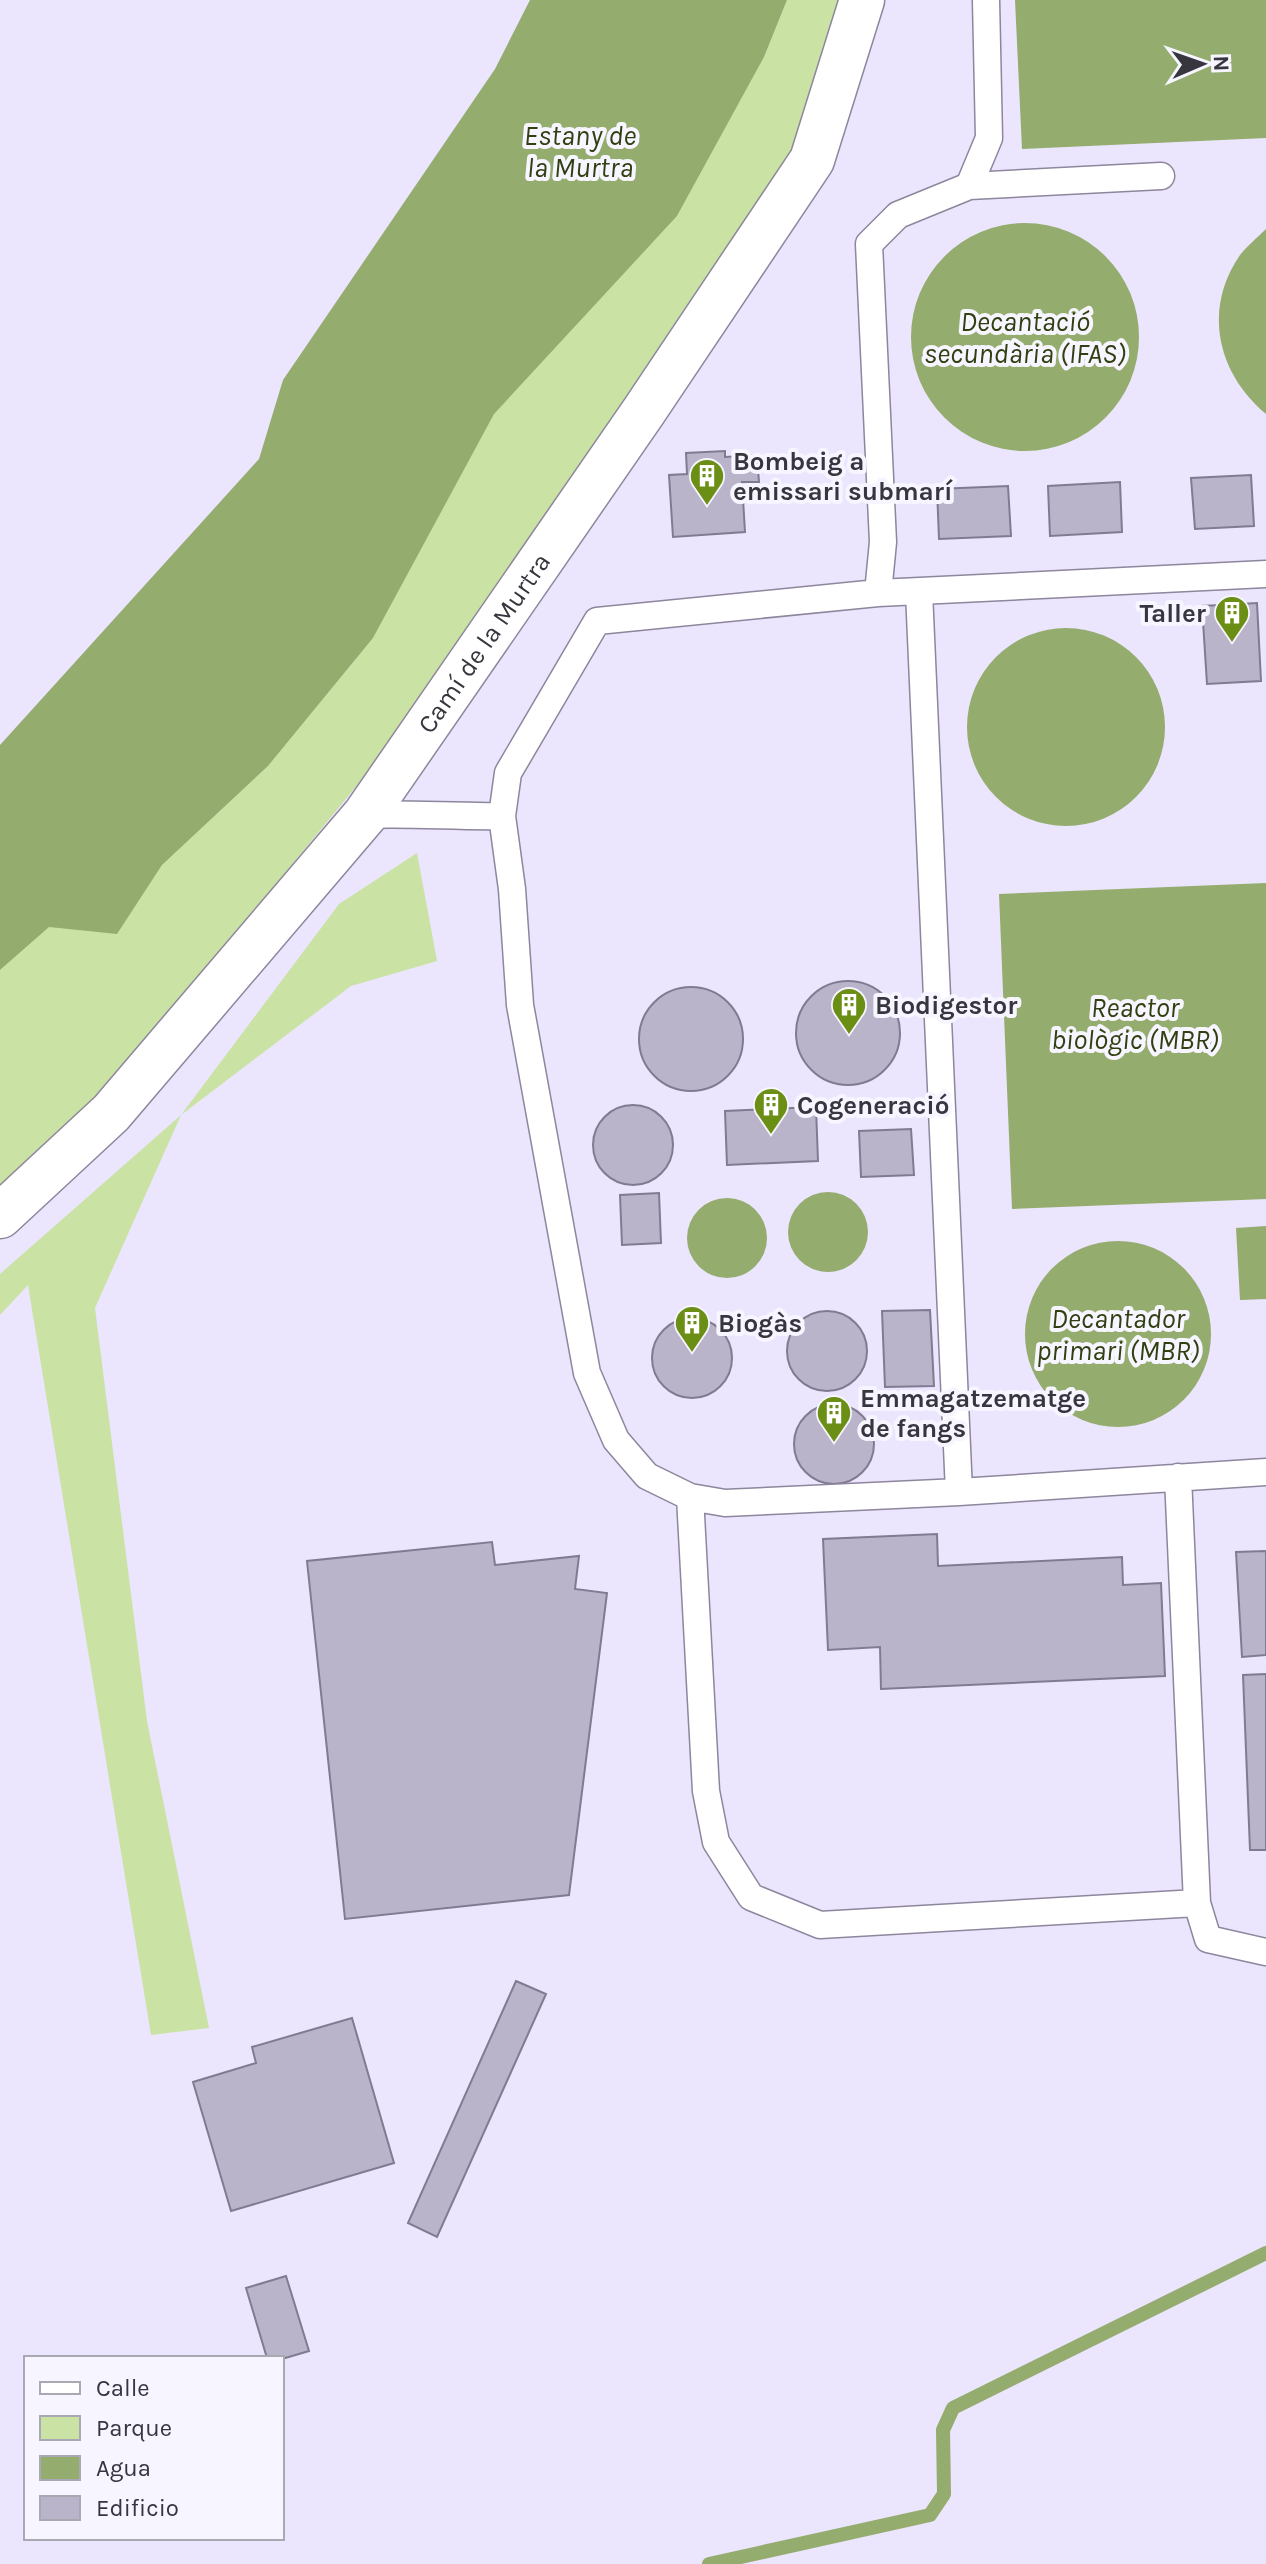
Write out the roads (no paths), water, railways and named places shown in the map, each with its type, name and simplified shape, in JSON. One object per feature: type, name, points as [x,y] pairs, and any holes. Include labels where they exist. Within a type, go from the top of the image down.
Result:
[{"type":"street","name":"Camí de la Murtra","points":[[0,1216],[111,1113],[365,815],[644,411],[812,160],[862,0]]},
{"type":"lane","points":[[969,186],[989,138],[986,0]]},
{"type":"lane","points":[[878,593],[883,542],[869,244],[898,215],[969,186],[1161,176]]},
{"type":"lane","points":[[1266,574],[878,593],[597,621],[508,773],[502,816],[512,889],[520,1005],[587,1373],[616,1440],[647,1476],[690,1497],[725,1503],[959,1492],[1266,1472]]},
{"type":"lane","points":[[919,592],[959,1492]]},
{"type":"lane","points":[[365,815],[502,816]]},
{"type":"lane","points":[[1178,1477],[1197,1903],[1208,1939],[1266,1952]]},
{"type":"lane","points":[[690,1497],[706,1791],[716,1842],[751,1897],[820,1925],[1197,1903]]},
{"type":"water","name":"Estany de la Murtra","points":[[530,0],[787,0],[764,57],[677,216],[494,414],[373,638],[268,766],[162,865],[117,934],[49,927],[0,970],[0,745],[259,459],[283,380],[495,69]]},
{"type":"water","points":[[1015,0],[1266,0],[1266,138],[1022,149]]},
{"type":"water","name":"Decantació secundària (IFAS)","points":[[1025,223],[1068,232],[1088,242],[1105,257],[1120,274],[1130,294],[1139,337],[1130,380],[1120,400],[1105,417],[1088,432],[1068,442],[1025,451],[982,442],[962,432],[945,417],[930,400],[920,380],[911,337],[920,294],[930,274],[945,257],[962,242],[982,232]]},
{"type":"water","points":[[1266,229],[1266,414],[1236,380],[1221,340],[1219,319],[1221,297],[1228,276],[1240,255]]},
{"type":"water","points":[[1066,628],[1104,636],[1136,657],[1157,689],[1165,727],[1157,765],[1136,797],[1104,818],[1066,826],[1028,818],[996,797],[975,765],[967,727],[975,689],[996,657],[1028,636]]},
{"type":"water","name":"Reactor biològic (MBR)","points":[[1266,883],[1266,1199],[1012,1209],[999,894]]},
{"type":"water","points":[[828,1192],[843,1195],[856,1204],[865,1217],[868,1232],[865,1247],[856,1260],[843,1269],[828,1272],[813,1269],[800,1260],[791,1247],[788,1232],[791,1217],[800,1204],[813,1195]]},
{"type":"water","points":[[727,1198],[742,1201],[755,1210],[764,1223],[767,1238],[764,1253],[755,1266],[742,1275],[727,1278],[712,1275],[699,1266],[690,1253],[687,1238],[690,1223],[699,1210],[712,1201]]},
{"type":"water","points":[[1266,1226],[1266,1299],[1240,1300],[1236,1228]]},
{"type":"water","name":"Decantador primari (MBR)","points":[[1118,1241],[1153,1248],[1184,1268],[1204,1299],[1211,1334],[1204,1369],[1184,1400],[1153,1420],[1118,1427],[1083,1420],[1052,1400],[1032,1369],[1025,1334],[1032,1299],[1052,1268],[1083,1248]]},
{"type":"waterway","points":[[709,2564],[930,2515],[944,2494],[943,2430],[953,2408],[1266,2253]]},
{"type":"place","name":"Bombeig a emissari submarí","points":[[707,507]]},
{"type":"place","name":"Taller","points":[[1232,644]]},
{"type":"place","name":"Biodigestor","points":[[849,1036]]},
{"type":"place","name":"Cogeneració","points":[[771,1136]]},
{"type":"place","name":"Biogàs","points":[[692,1354]]},
{"type":"place","name":"Emmagatzematge de fangs","points":[[834,1444]]}]
